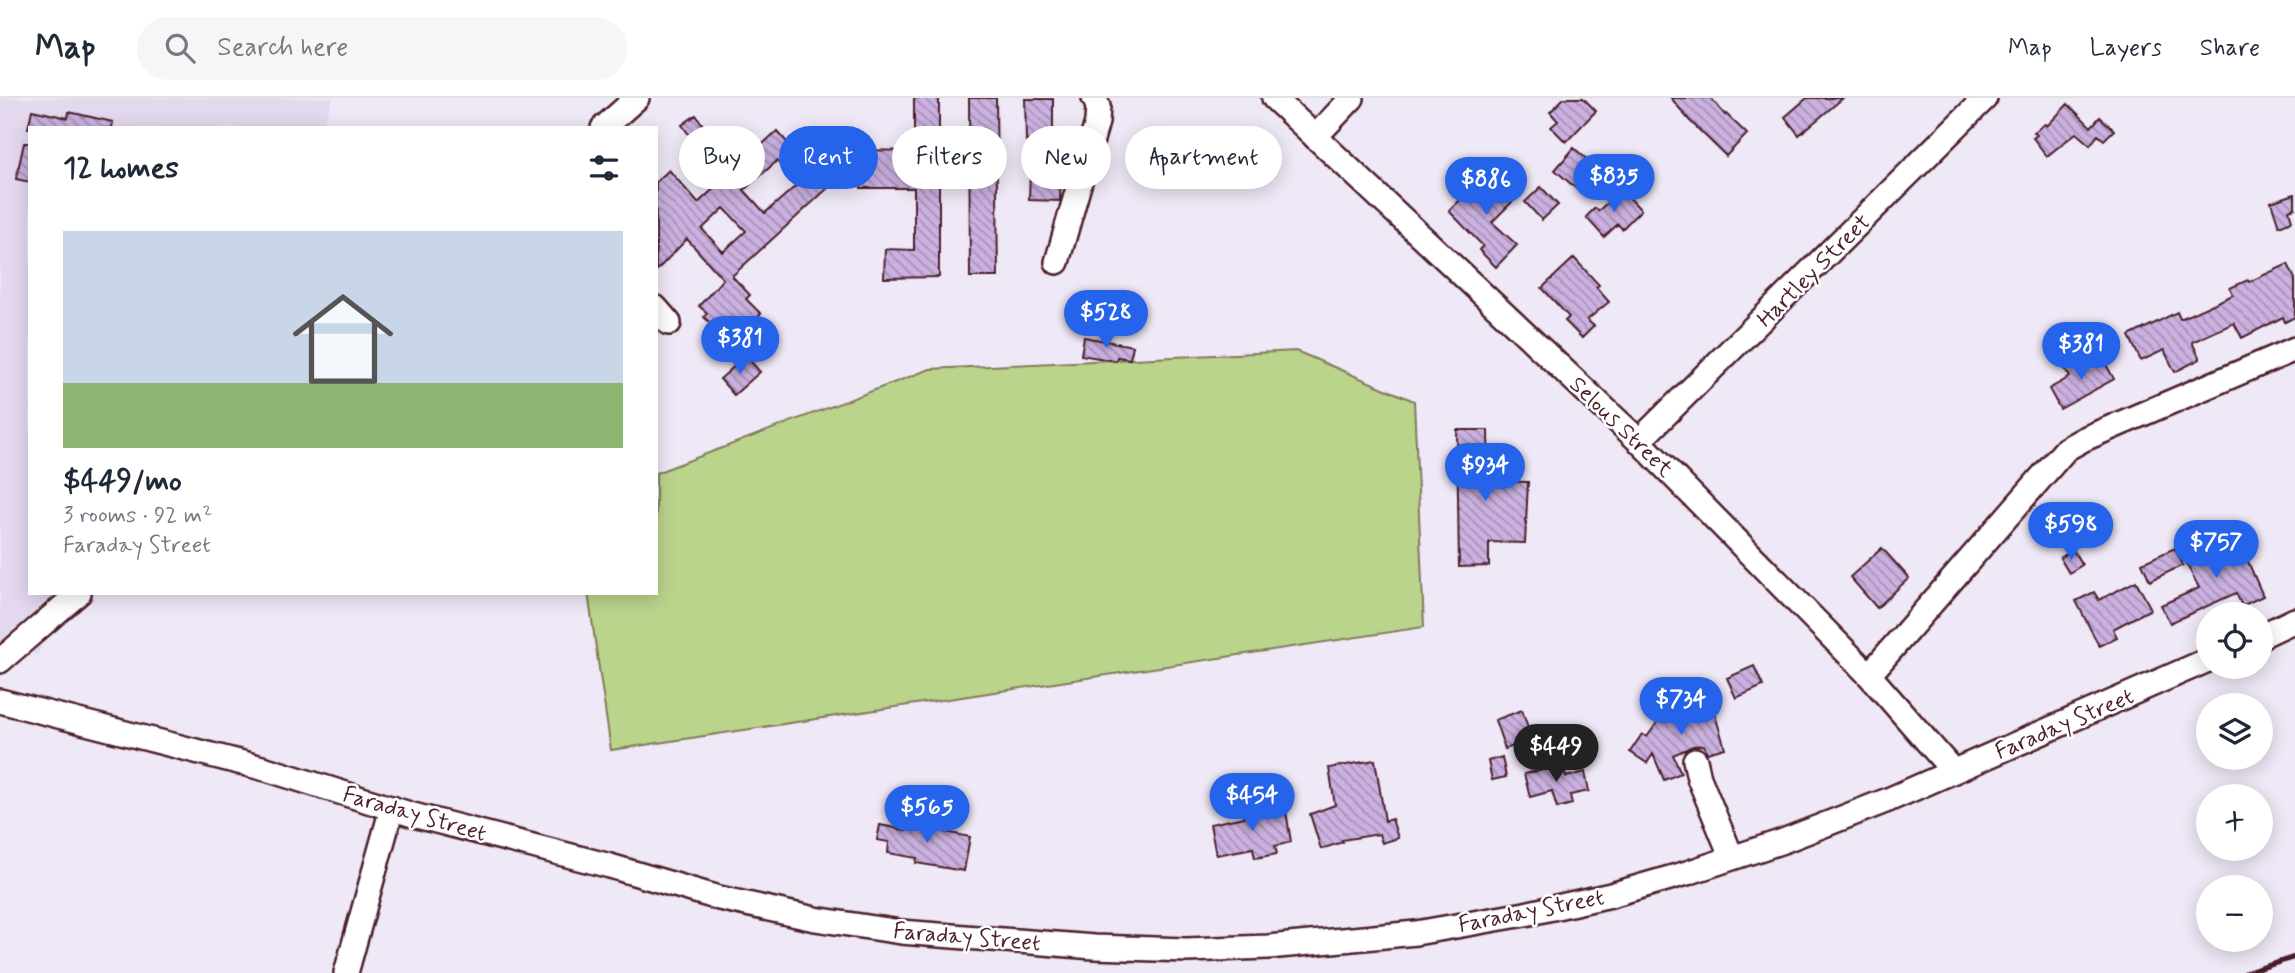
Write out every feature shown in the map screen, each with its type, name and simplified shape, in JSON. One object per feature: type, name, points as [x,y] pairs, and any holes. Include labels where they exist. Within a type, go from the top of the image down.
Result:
[{"type":"street","points":[[605,126],[637,98]]},
{"type":"street","points":[[1057,262],[1097,122],[1098,106],[1094,98]]},
{"type":"street","name":"Selous Street","points":[[1274,98],[1639,441],[1869,675],[1952,771]]},
{"type":"street","points":[[1315,137],[1352,98]]},
{"type":"street","name":"Hartley Street","points":[[1639,441],[1985,98]]},
{"type":"street","points":[[1869,675],[2066,449],[2295,349]]},
{"type":"street","points":[[0,661],[77,595]]},
{"type":"street","points":[[2273,630],[2295,620]]},
{"type":"street","name":"Faraday Street","points":[[0,701],[266,769],[392,808],[719,898],[815,919],[901,932],[1108,948],[1187,950],[1268,947],[1416,933],[1525,914],[1611,895],[1783,841],[1888,800],[2196,665]]},
{"type":"street","points":[[1695,760],[1699,778],[1732,858]]},
{"type":"street","points":[[346,973],[392,808]]},
{"type":"shaded area","points":[[0,98],[333,98],[322,126],[28,126],[28,595],[56,595],[38,655],[0,647]]},
{"type":"green space","points":[[1296,351],[1414,401],[1424,627],[611,750],[588,595],[658,595],[658,472],[930,369]]},
{"type":"building","points":[[914,98],[939,98],[939,126],[914,126]]},
{"type":"building","points":[[969,98],[996,98],[996,126],[969,126]]},
{"type":"building","points":[[1564,98],[1583,98],[1596,111],[1566,142],[1551,127],[1558,121],[1550,112]]},
{"type":"building","points":[[1671,98],[1711,98],[1725,115],[1747,134],[1726,156]]},
{"type":"building","points":[[1807,98],[1843,98],[1799,135],[1785,117]]},
{"type":"building","points":[[1025,99],[1053,99],[1053,126],[1026,126]]},
{"type":"building","points":[[2068,104],[2091,127],[2100,117],[2114,130],[2104,140],[2098,135],[2090,145],[2076,133],[2047,156],[2033,138],[2037,135],[2034,132],[2045,124],[2047,126]]},
{"type":"building","points":[[32,110],[68,118],[69,112],[113,122],[112,126],[28,126]]},
{"type":"building","points":[[696,115],[704,126],[683,126],[682,125]]},
{"type":"building","points":[[777,131],[779,163],[777,161],[765,172],[765,142]]},
{"type":"building","points":[[24,143],[28,143],[28,182],[16,179]]},
{"type":"building","points":[[1574,148],[1598,169],[1579,191],[1555,170]]},
{"type":"building","points":[[878,150],[892,151],[892,188],[878,188]]},
{"type":"building","points":[[669,170],[679,181],[679,189],[686,189],[698,203],[713,189],[745,189],[765,213],[792,189],[827,189],[732,276],[750,295],[746,299],[761,314],[751,324],[746,319],[725,339],[704,317],[707,313],[699,306],[723,279],[687,239],[658,269],[658,180]],"holes":[[[724,208],[746,231],[723,252],[702,229]]]},
{"type":"building","points":[[1488,172],[1515,199],[1492,222],[1517,245],[1496,267],[1479,250],[1483,246],[1449,211]]},
{"type":"building","points":[[1541,187],[1558,205],[1542,220],[1525,202]]},
{"type":"building","points":[[914,189],[939,189],[939,277],[884,278],[885,249],[914,250]]},
{"type":"building","points":[[970,189],[997,189],[998,277],[970,277]]},
{"type":"building","points":[[1029,189],[1060,189],[1060,201],[1029,200]]},
{"type":"building","points":[[1622,190],[1641,210],[1622,229],[1618,224],[1604,237],[1586,217],[1595,208],[1598,211]]},
{"type":"building","points":[[2295,194],[2295,208],[2289,210],[2292,221],[2279,226],[2271,202]]},
{"type":"building","points":[[1574,258],[1599,285],[1596,287],[1609,302],[1587,320],[1594,326],[1582,338],[1565,321],[1569,317],[1542,288]]},
{"type":"building","points":[[2288,264],[2295,279],[2295,317],[2285,322],[2283,317],[2242,338],[2234,323],[2192,342],[2200,359],[2175,372],[2164,350],[2141,361],[2129,336],[2177,312],[2180,319],[2233,295],[2230,288]]},
{"type":"building","points":[[1084,337],[1133,346],[1130,359],[1117,357],[1116,361],[1081,355]]},
{"type":"building","points":[[746,356],[760,372],[734,395],[720,379]]},
{"type":"building","points":[[2083,359],[2088,368],[2103,359],[2114,379],[2060,409],[2049,389],[2070,377],[2065,369]]},
{"type":"building","points":[[1457,430],[1488,430],[1489,481],[1528,482],[1525,543],[1489,542],[1489,566],[1459,567]]},
{"type":"building","points":[[2236,534],[2263,596],[2250,602],[2240,602],[2236,593],[2216,602],[2196,602],[2196,611],[2170,623],[2161,605],[2199,588],[2185,560]]},
{"type":"building","points":[[1882,548],[1909,578],[1877,608],[1850,577]]},
{"type":"building","points":[[2175,548],[2183,565],[2150,581],[2142,563]]},
{"type":"building","points":[[2073,550],[2082,565],[2069,573],[2060,558]]},
{"type":"building","points":[[2136,581],[2151,609],[2113,629],[2117,637],[2099,646],[2076,601],[2094,592],[2099,600]]},
{"type":"building","points":[[1754,666],[1763,686],[1736,698],[1727,678]]},
{"type":"building","points":[[1709,695],[1725,748],[1707,753],[1704,745],[1693,746],[1673,755],[1681,773],[1664,780],[1653,754],[1647,763],[1630,752],[1642,734],[1647,737],[1659,720],[1663,722],[1694,713],[1690,700]]},
{"type":"building","points":[[1522,710],[1531,736],[1528,737],[1529,741],[1505,749],[1495,720]]},
{"type":"building","points":[[1502,757],[1506,777],[1492,780],[1488,761]]},
{"type":"building","points":[[1375,760],[1385,821],[1392,819],[1398,838],[1382,843],[1379,834],[1342,840],[1343,842],[1321,849],[1310,814],[1335,805],[1329,768]]},
{"type":"building","points":[[1563,765],[1566,777],[1585,772],[1589,791],[1570,795],[1572,804],[1557,808],[1552,791],[1530,797],[1524,774]]},
{"type":"building","points":[[1264,808],[1266,815],[1286,811],[1291,842],[1275,846],[1277,854],[1255,858],[1253,848],[1216,855],[1210,824],[1244,817],[1243,813]]},
{"type":"building","points":[[908,820],[947,827],[946,832],[970,837],[964,871],[916,863],[917,858],[888,853],[889,842],[877,840],[880,825],[906,830]]},
{"type":"railway","points":[[2245,973],[2295,957]]}]
